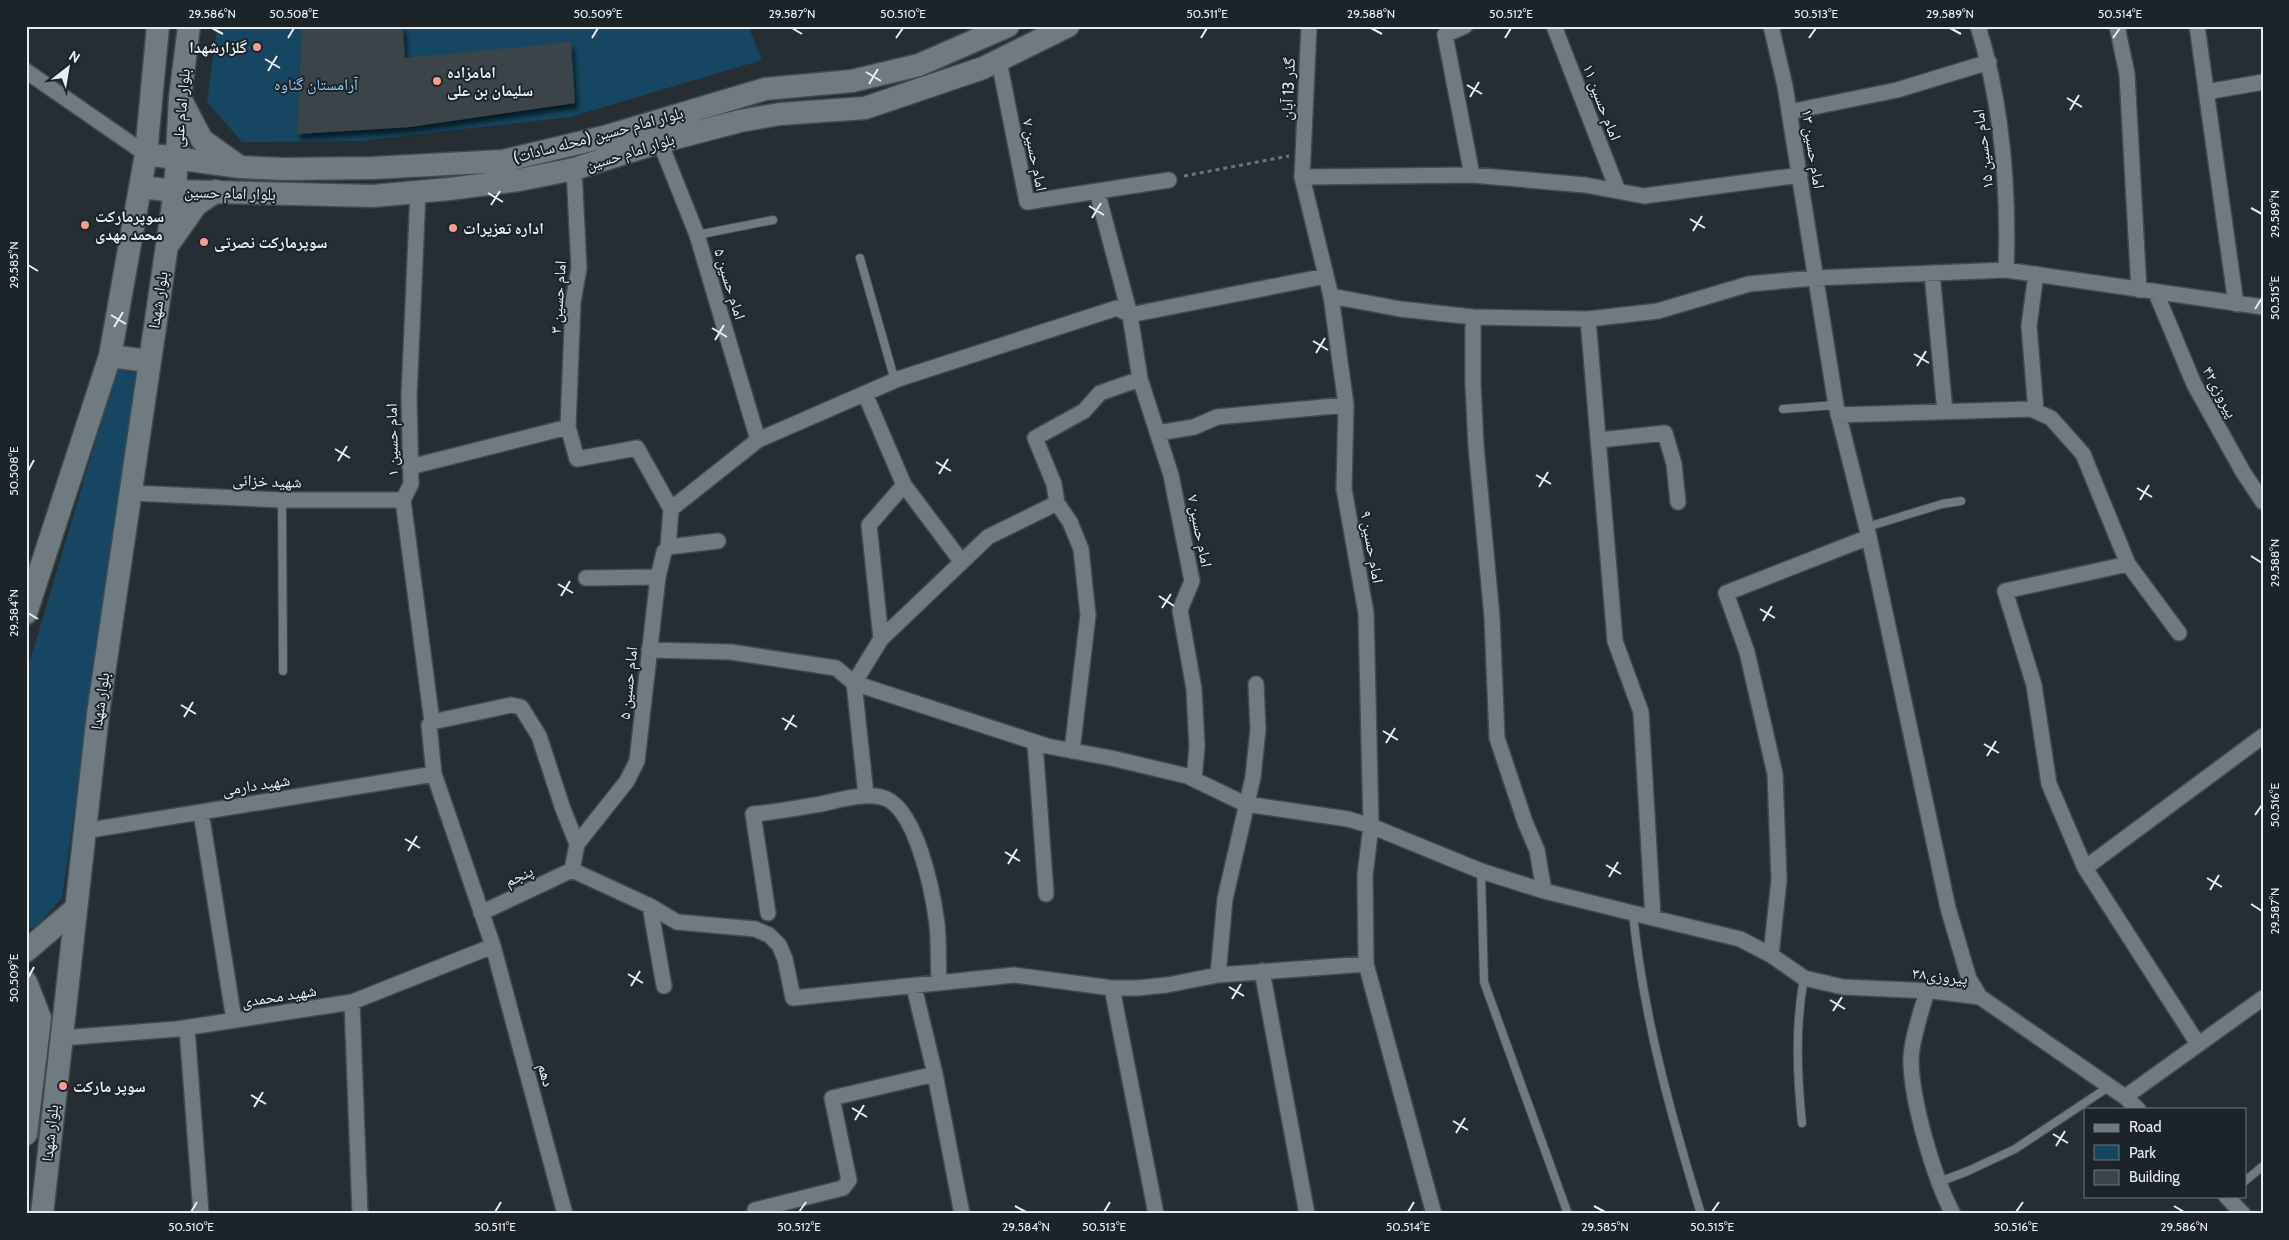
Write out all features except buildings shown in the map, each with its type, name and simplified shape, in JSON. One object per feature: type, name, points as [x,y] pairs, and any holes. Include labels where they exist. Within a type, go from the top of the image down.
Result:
[{"type":"main road","name":"بلوار امام علی","points":[[146,154],[158,26]]},
{"type":"main road","name":"بلوار امام علی","points":[[175,191],[180,98],[189,26]]},
{"type":"main road","name":"بلوار امام حسین (محله سادات)","points":[[146,154],[240,167],[373,168],[503,161],[604,137],[764,89],[852,81],[919,65],[1008,26]]},
{"type":"main road","name":"بلوار امام حسین","points":[[141,187],[175,191],[373,196],[519,180],[574,169],[628,154],[660,142],[740,121],[780,114],[865,108],[932,87],[999,61],[1068,26]]},
{"type":"main road","points":[[180,98],[202,140],[240,167]]},
{"type":"main road","points":[[26,613],[30,584],[110,356],[146,154]]},
{"type":"main road","name":"بلوار شهدا","points":[[42,1214],[98,714],[131,493],[148,361],[175,191]]},
{"type":"main road","points":[[166,247],[196,205],[216,191]]},
{"type":"main road","points":[[110,356],[148,361]]},
{"type":"main road","points":[[26,951],[75,909]]},
{"type":"main road","name":"بلوار شهدا","points":[[26,982],[40,1018],[27,1130]]},
{"type":"main road","points":[[27,1130],[51,1128]]},
{"type":"street","name":"گذر 13 آبان","points":[[1302,178],[1309,26]]},
{"type":"street","points":[[1465,26],[1445,35],[1472,175]]},
{"type":"street","name":"امام حسین ۱۱","points":[[1554,26],[1618,191]]},
{"type":"street","name":"امام حسین ۱۳","points":[[1771,26],[1800,175],[1814,278],[1837,410],[1868,532],[1948,908],[1969,979],[1980,997]]},
{"type":"street","name":"امام حسین ۱۵","points":[[1978,26],[1989,62],[2008,216],[2006,270]]},
{"type":"street","points":[[2117,26],[2127,74],[2139,290]]},
{"type":"street","points":[[2197,26],[2236,304]]},
{"type":"street","name":"امام حسین ۷","points":[[999,61],[1027,202],[1169,180]]},
{"type":"street","points":[[1789,112],[1897,90],[1989,62]]},
{"type":"street","points":[[29,78],[146,154]]},
{"type":"street","points":[[2206,92],[2263,82]]},
{"type":"street","name":"امام حسین ۵","points":[[660,142],[697,235],[758,440]]},
{"type":"street","name":"امام حسین ۳","points":[[574,169],[579,268],[573,302],[568,427],[577,459],[637,448],[671,509]]},
{"type":"street","points":[[1302,178],[1472,175],[1585,185],[1644,196],[1800,175]]},
{"type":"street","name":"امام حسین ۹","points":[[1302,178],[1330,296],[1346,405],[1344,489],[1366,613],[1371,826],[1365,875],[1366,964],[1434,1214]]},
{"type":"street","name":"امام حسین ۱","points":[[418,191],[409,397],[411,484],[403,500],[432,722],[429,725],[434,774],[481,913]]},
{"type":"street","name":"امام حسین ۷","points":[[1097,191],[1130,315],[1140,380],[1172,476],[1192,581],[1180,610],[1194,689],[1197,747],[1194,779]]},
{"type":"street","points":[[1330,296],[1400,309],[1473,317],[1588,319],[1658,311],[1749,284],[1814,278],[2006,270],[2263,307]]},
{"type":"street","points":[[1932,273],[1945,412]]},
{"type":"street","points":[[2036,274],[2029,326],[2036,412]]},
{"type":"street","points":[[671,509],[758,440],[895,380],[1117,308],[1130,315],[1326,276]]},
{"type":"street","name":"پیروزی۴۲","points":[[2156,293],[2194,384],[2243,472],[2263,502]]},
{"type":"street","points":[[1473,317],[1473,384],[1476,446],[1492,617],[1497,738],[1537,850],[1544,891]]},
{"type":"street","points":[[1588,319],[1616,640],[1640,712],[1653,918]]},
{"type":"street","points":[[1072,751],[1088,615],[1081,549],[1070,522],[1057,503],[1054,484],[1035,438],[1084,411],[1100,393],[1140,380]]},
{"type":"street","points":[[865,394],[904,485],[962,561]]},
{"type":"street","points":[[1158,433],[1194,427],[1216,417],[1346,405]]},
{"type":"street","points":[[1837,410],[1945,412],[2031,409],[2051,418],[2083,454],[2128,564],[2178,633]]},
{"type":"street","points":[[410,466],[568,427]]},
{"type":"street","points":[[1599,440],[1665,433],[1674,464],[1678,502]]},
{"type":"street","points":[[881,639],[869,525],[904,485]]},
{"type":"street","name":"شهید خزائی","points":[[131,493],[282,500],[403,500]]},
{"type":"street","points":[[866,796],[854,683],[881,639],[988,536],[1057,503]]},
{"type":"street","name":"امام حسین ۵","points":[[578,844],[627,780],[637,761],[658,577],[664,552],[668,547],[671,509]]},
{"type":"street","points":[[1771,955],[1778,880],[1775,774],[1747,652],[1726,593],[1868,532]]},
{"type":"street","points":[[668,547],[718,541]]},
{"type":"street","points":[[2128,564],[2005,591],[2034,685],[2049,784],[2086,868],[2198,1044]]},
{"type":"street","points":[[586,578],[658,577]]},
{"type":"street","name":"پیروزی۳۸","points":[[649,650],[740,653],[836,668],[854,683],[1035,743],[1111,758],[1194,779],[1245,804],[1348,819],[1371,826],[1481,871],[1544,891],[1740,939],[1771,955],[1804,978],[1843,987],[1927,990],[1980,997],[2110,1086],[2137,1108]]},
{"type":"street","points":[[1218,975],[1225,899],[1245,804],[1253,777],[1258,729],[1256,684]]},
{"type":"street","points":[[432,722],[511,705],[521,707],[539,736],[563,809],[578,844],[572,870],[650,906],[677,922],[755,929],[769,935],[779,945],[785,959],[793,998],[914,987],[939,982],[1014,975],[1112,988],[1167,985],[1218,975],[1366,964]]},
{"type":"street","points":[[2086,868],[2263,736]]},
{"type":"street","points":[[1035,743],[1046,894]]},
{"type":"street","name":"شهید دارمی","points":[[84,831],[434,774]]},
{"type":"street","points":[[768,913],[753,814],[784,811],[866,796],[882,797],[892,801],[907,818],[917,842],[930,889],[937,925],[939,982]]},
{"type":"street","points":[[201,812],[234,1020]]},
{"type":"street","name":"پنجم","points":[[481,913],[572,870]]},
{"type":"street","points":[[650,906],[664,986]]},
{"type":"street","name":"دهم","points":[[481,913],[493,946],[565,1214]]},
{"type":"street","name":"شهید محمدی","points":[[61,1038],[187,1028],[352,1002],[493,946]]},
{"type":"street","points":[[1262,972],[1307,1214]]},
{"type":"street","points":[[914,987],[935,1074],[962,1214]]},
{"type":"street","points":[[1112,988],[1156,1214]]},
{"type":"street","points":[[1927,990],[1911,1061],[1917,1102],[1939,1182],[1954,1214]]},
{"type":"street","points":[[2125,1097],[2263,998]]},
{"type":"street","points":[[352,1002],[360,1214]]},
{"type":"street","points":[[187,1028],[200,1214]]},
{"type":"street","points":[[755,1214],[755,1210],[843,1188],[849,1180],[832,1098],[935,1074]]},
{"type":"lane","points":[[697,235],[773,220]]},
{"type":"lane","points":[[860,258],[895,380]]},
{"type":"lane","points":[[1783,409],[1837,410]]},
{"type":"lane","points":[[282,500],[283,671]]},
{"type":"lane","points":[[1868,532],[1942,504],[1961,501]]},
{"type":"lane","points":[[1481,871],[1484,982],[1568,1214]]},
{"type":"lane","points":[[1633,913],[1638,968],[1667,1100],[1701,1214]]},
{"type":"lane","points":[[1802,1123],[1798,1078],[1798,1031],[1804,978]]},
{"type":"lane","points":[[1939,1182],[1968,1171],[2014,1149],[2110,1086]]},
{"type":"lane","points":[[2246,1180],[2263,1166]]},
{"type":"path","points":[[1169,180],[1302,153]]},
{"type":"green space","name":"آرامستان گناوه","points":[[217,26],[748,26],[762,60],[570,117],[360,141],[242,142],[207,102]]},
{"type":"green space","points":[[117,369],[136,373],[62,898],[38,925],[26,931],[26,674]]},
{"type":"place","name":"گلزارشهدا","points":[[257,47]]},
{"type":"place","name":"امامزاده سلیمان بن علی","points":[[437,81]]},
{"type":"place","name":"سوپرمارکت محمد مهدی","points":[[85,225]]},
{"type":"place","name":"اداره تعزیرات","points":[[453,228]]},
{"type":"place","name":"سوپرمارکت نصرتی","points":[[204,242]]},
{"type":"place","name":"سوپر مارکت","points":[[63,1086]]}]
